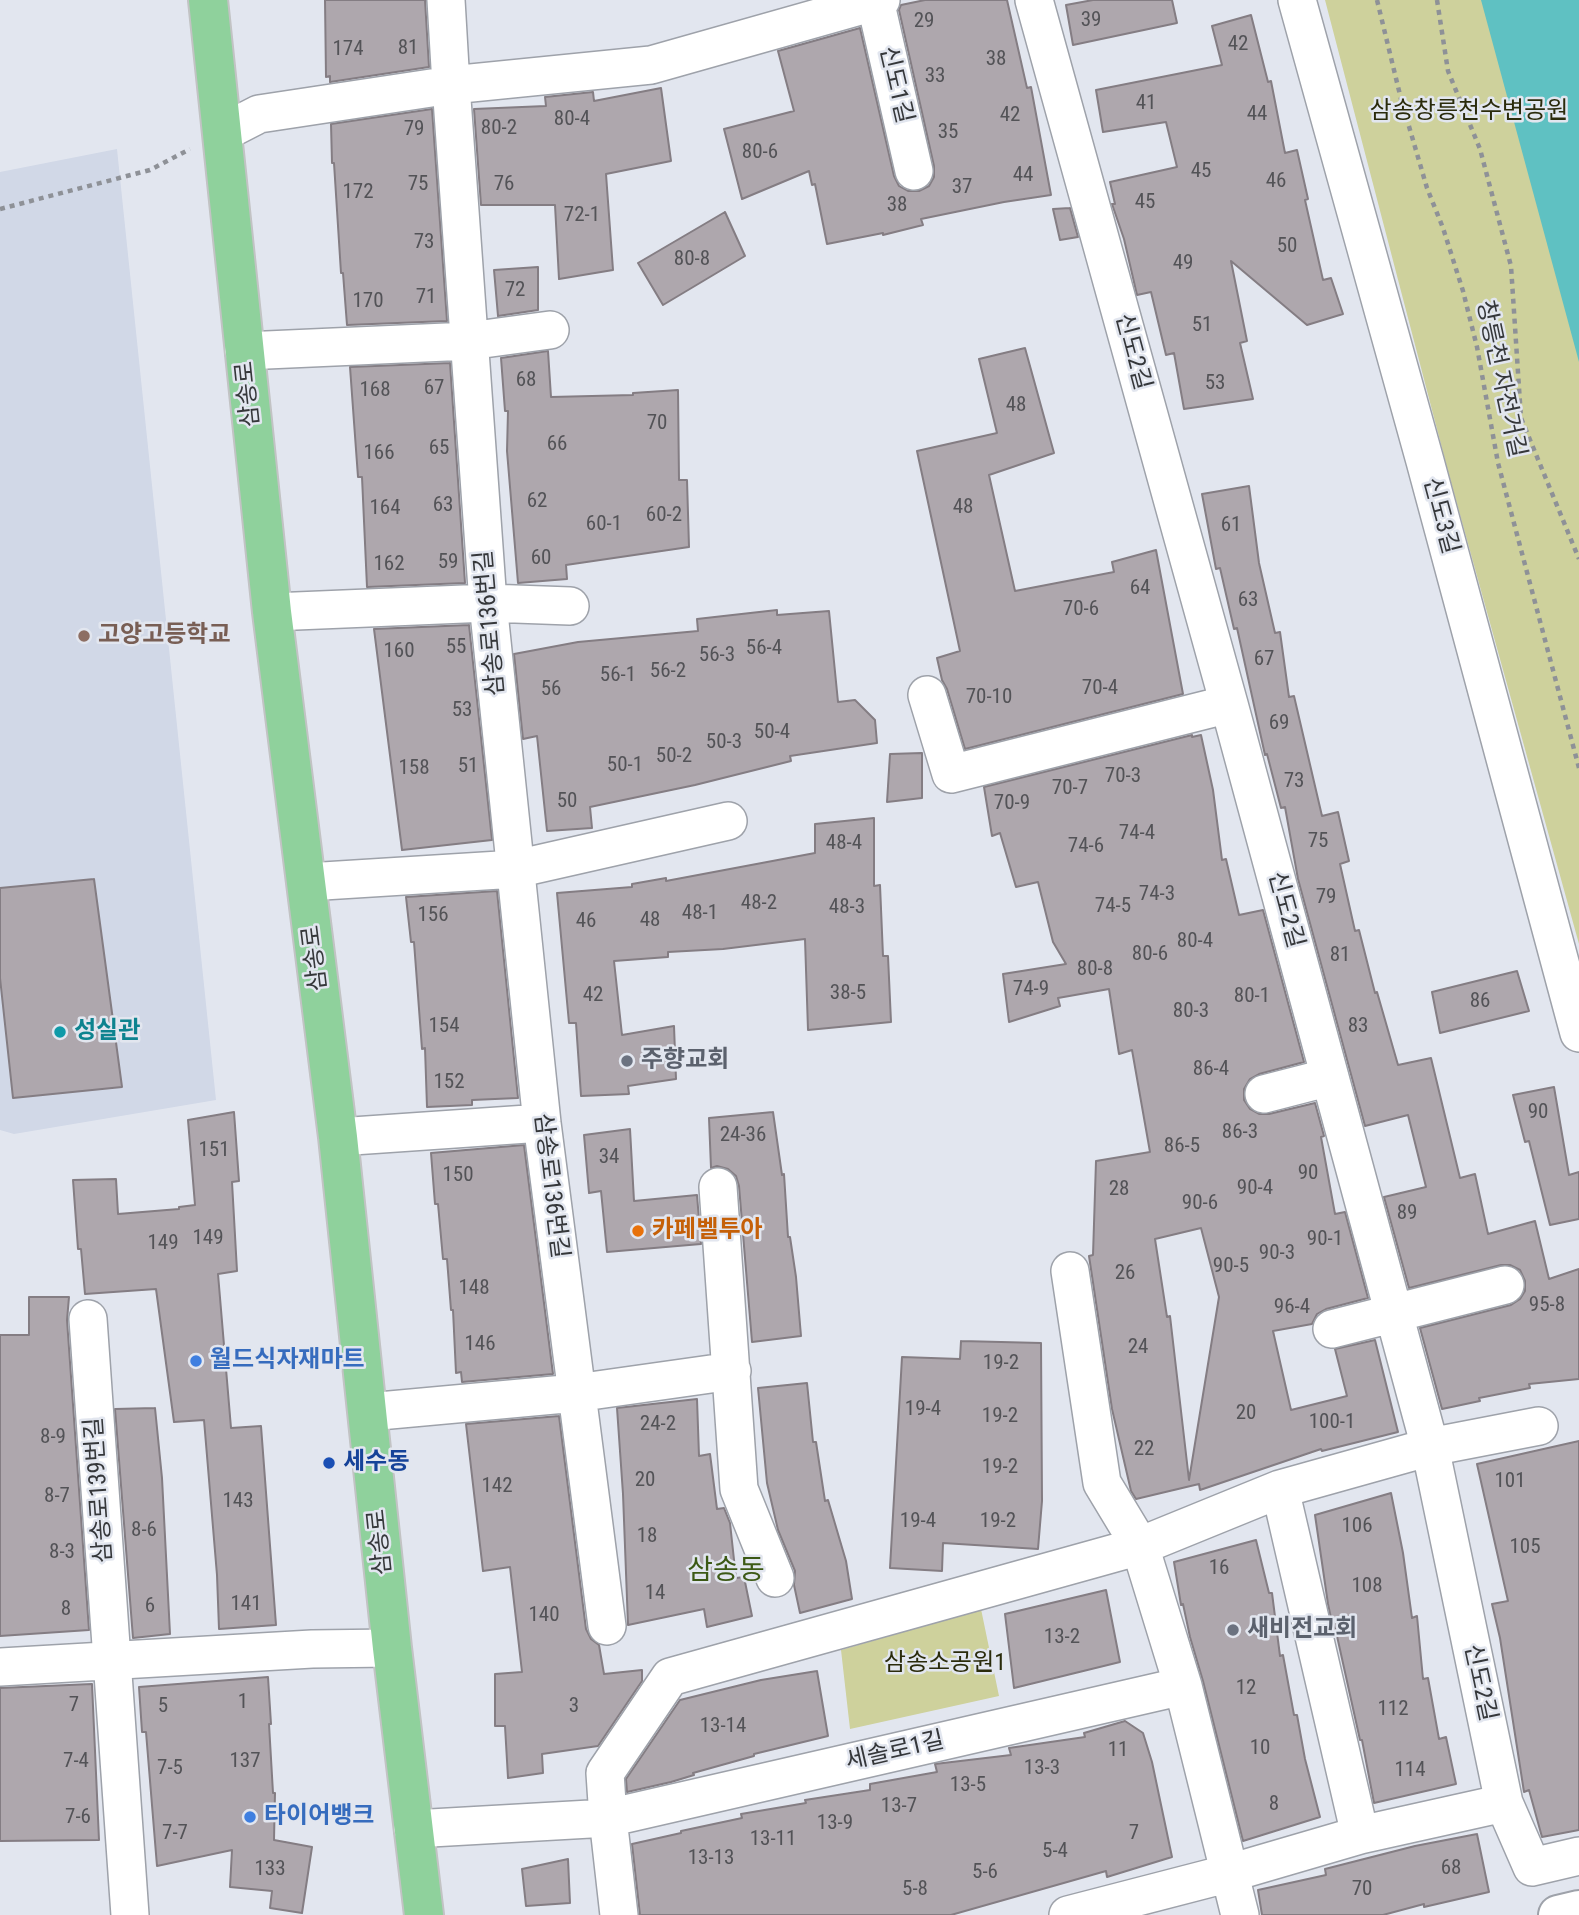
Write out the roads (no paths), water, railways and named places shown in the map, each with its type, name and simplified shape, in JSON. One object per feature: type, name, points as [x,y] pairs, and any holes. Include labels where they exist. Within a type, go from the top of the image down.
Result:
[{"type":"main road","name":"삼송로","points":[[208,0],[272,612],[338,1138],[392,1648],[424,1915]]},
{"type":"street","name":"삼송로136번길","points":[[446,0],[488,603],[542,1123],[607,1626]]},
{"type":"street","name":"신도2길","points":[[1034,0],[1229,704],[1430,1447],[1504,1803],[1532,1867],[1579,1856]]},
{"type":"street","name":"신도3길","points":[[1297,0],[1579,1033]]},
{"type":"street","points":[[222,133],[260,114],[451,85],[650,65],[877,1]]},
{"type":"street","name":"신도1길","points":[[877,1],[914,171]]},
{"type":"street","points":[[244,351],[469,341],[550,330]]},
{"type":"street","points":[[272,612],[488,603],[569,606]]},
{"type":"street","points":[[927,695],[951,774],[1229,704]]},
{"type":"street","points":[[306,882],[516,869],[728,821]]},
{"type":"street","points":[[1264,1094],[1330,1077]]},
{"type":"street","points":[[338,1138],[542,1123]]},
{"type":"street","points":[[718,1187],[739,1489],[775,1577]]},
{"type":"street","points":[[1070,1271],[1102,1483],[1140,1546],[1183,1686],[1240,1915]]},
{"type":"street","points":[[1332,1329],[1505,1285]]},
{"type":"street","name":"삼송로139번길","points":[[88,1318],[130,1915]]},
{"type":"street","points":[[368,1412],[576,1392],[732,1371]]},
{"type":"street","points":[[620,1915],[605,1773],[670,1677],[1140,1546],[1280,1489],[1430,1447],[1539,1426]]},
{"type":"street","points":[[1280,1489],[1360,1835]]},
{"type":"street","points":[[0,1667],[312,1649],[392,1648]]},
{"type":"street","name":"세솔로1길","points":[[413,1829],[608,1818],[1183,1686]]},
{"type":"street","points":[[1068,1915],[1230,1873],[1360,1835],[1504,1803]]},
{"type":"street","points":[[1558,1915],[1579,1910]]},
{"type":"water","points":[[1481,0],[1579,0],[1579,362]]},
{"type":"place","name":"고양고등학교","points":[[84,636]]},
{"type":"place","name":"성실관","points":[[60,1032]]},
{"type":"place","name":"주향교회","points":[[627,1061]]},
{"type":"place","name":"카페벨투아","points":[[638,1231]]},
{"type":"place","name":"월드식자재마트","points":[[196,1361]]},
{"type":"place","name":"세수동","points":[[329,1463]]},
{"type":"place","name":"새비전교회","points":[[1233,1630]]},
{"type":"place","name":"타이어뱅크","points":[[250,1817]]},
{"type":"district","name":"삼송동","points":[[726,1572]]},
{"type":"park label","name":"삼송창릉천수변공원","points":[[1469,112]]},
{"type":"park label","name":"삼송소공원1","points":[[945,1664]]}]
